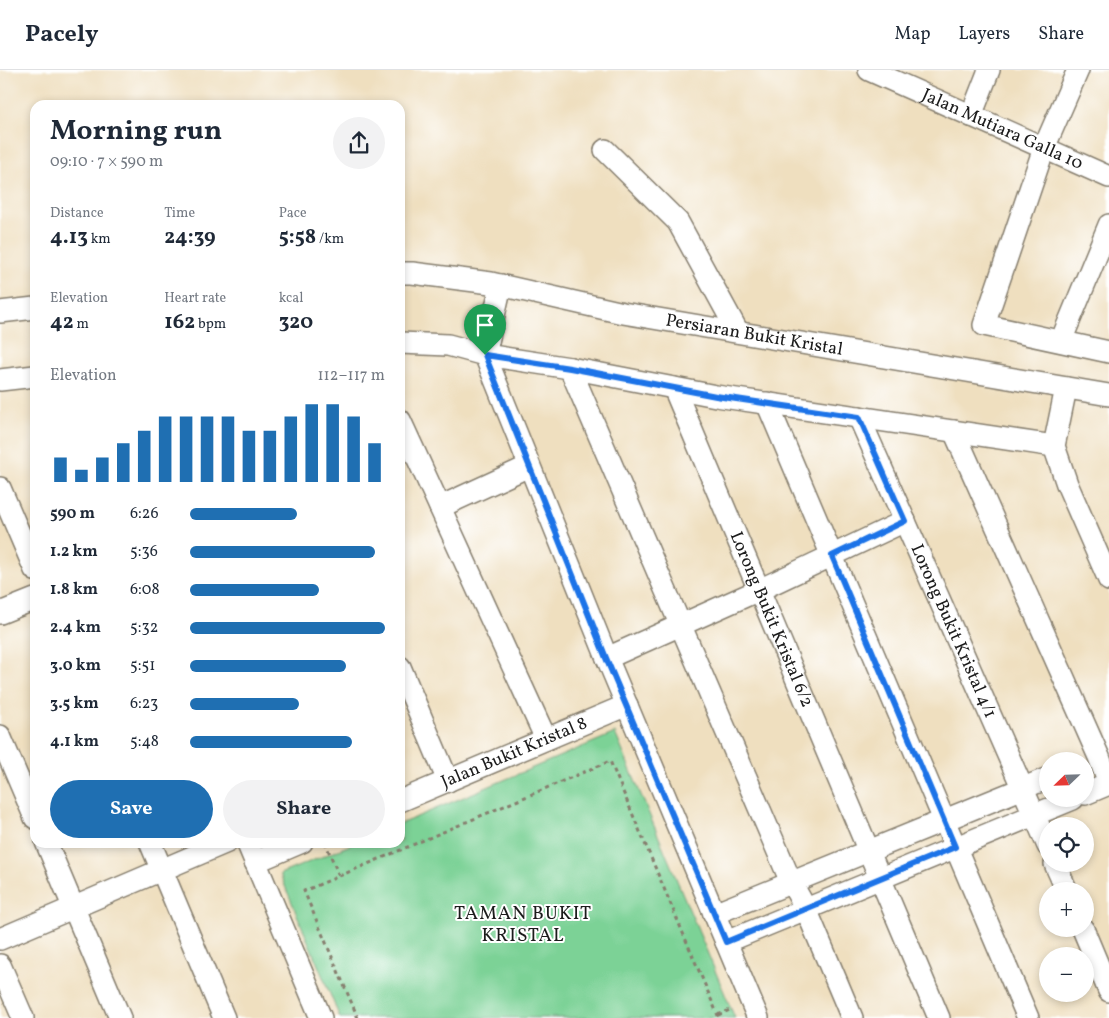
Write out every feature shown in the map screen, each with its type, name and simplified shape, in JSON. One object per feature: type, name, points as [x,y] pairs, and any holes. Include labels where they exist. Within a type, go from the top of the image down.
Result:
[{"type":"street","name":"Jalan Mutiara Galla 10","points":[[869,70],[895,75],[972,116],[1109,177]]},
{"type":"street","points":[[972,116],[989,70]]},
{"type":"street","points":[[1078,70],[1044,148],[984,325],[1109,352]]},
{"type":"street","points":[[605,150],[678,222],[738,332]]},
{"type":"street","points":[[1061,341],[1109,224]]},
{"type":"street","name":"Persiaran Bukit Kristal","points":[[405,273],[501,286],[623,313],[1109,395]]},
{"type":"street","points":[[501,286],[485,355],[606,658],[758,1018]]},
{"type":"street","points":[[0,312],[30,309]]},
{"type":"street","points":[[405,343],[448,345],[485,355],[570,368],[674,388],[1054,446]]},
{"type":"street","points":[[570,368],[791,882],[806,909],[852,1018]]},
{"type":"street","points":[[0,380],[30,377]]},
{"type":"street","name":"Lorong Bukit Kristal 6/2","points":[[674,388],[939,1018]]},
{"type":"street","points":[[1066,388],[1054,446],[1109,580]]},
{"type":"street","points":[[767,403],[1028,1018]]},
{"type":"street","name":"Lorong Bukit Kristal 4/1","points":[[859,417],[1039,825]]},
{"type":"street","points":[[405,431],[546,739]]},
{"type":"street","points":[[954,431],[1109,784],[1094,790]]},
{"type":"street","points":[[440,507],[529,466]]},
{"type":"street","points":[[0,488],[30,558]]},
{"type":"street","points":[[606,658],[759,590],[905,521]]},
{"type":"street","points":[[0,613],[30,601]]},
{"type":"street","points":[[405,680],[448,780]]},
{"type":"street","name":"Jalan Bukit Kristal 8","points":[[405,799],[627,705]]},
{"type":"street","points":[[0,736],[30,806]]},
{"type":"street","points":[[714,914],[1039,782]]},
{"type":"street","points":[[726,942],[1050,808]]},
{"type":"street","points":[[48,848],[120,1018]]},
{"type":"street","points":[[153,848],[224,1018]]},
{"type":"street","points":[[0,939],[212,848]]},
{"type":"street","points":[[271,848],[251,852],[321,1018]]},
{"type":"street","points":[[1085,937],[1109,992]]},
{"type":"street","points":[[0,965],[23,1018]]},
{"type":"path","points":[[358,1018],[304,891],[610,761],[720,1018]]},
{"type":"path","points":[[327,848],[339,876]]},
{"type":"green space","points":[[615,733],[735,1018],[340,1018],[280,874],[343,848],[405,848],[405,822]]},
{"type":"district","name":"TAMAN BUKIT KRISTAL","points":[[523,925]]},
{"type":"route","points":[[485,355],[570,368],[716,396],[859,417],[905,521],[832,556],[955,847],[726,942],[606,658],[485,355]]}]
